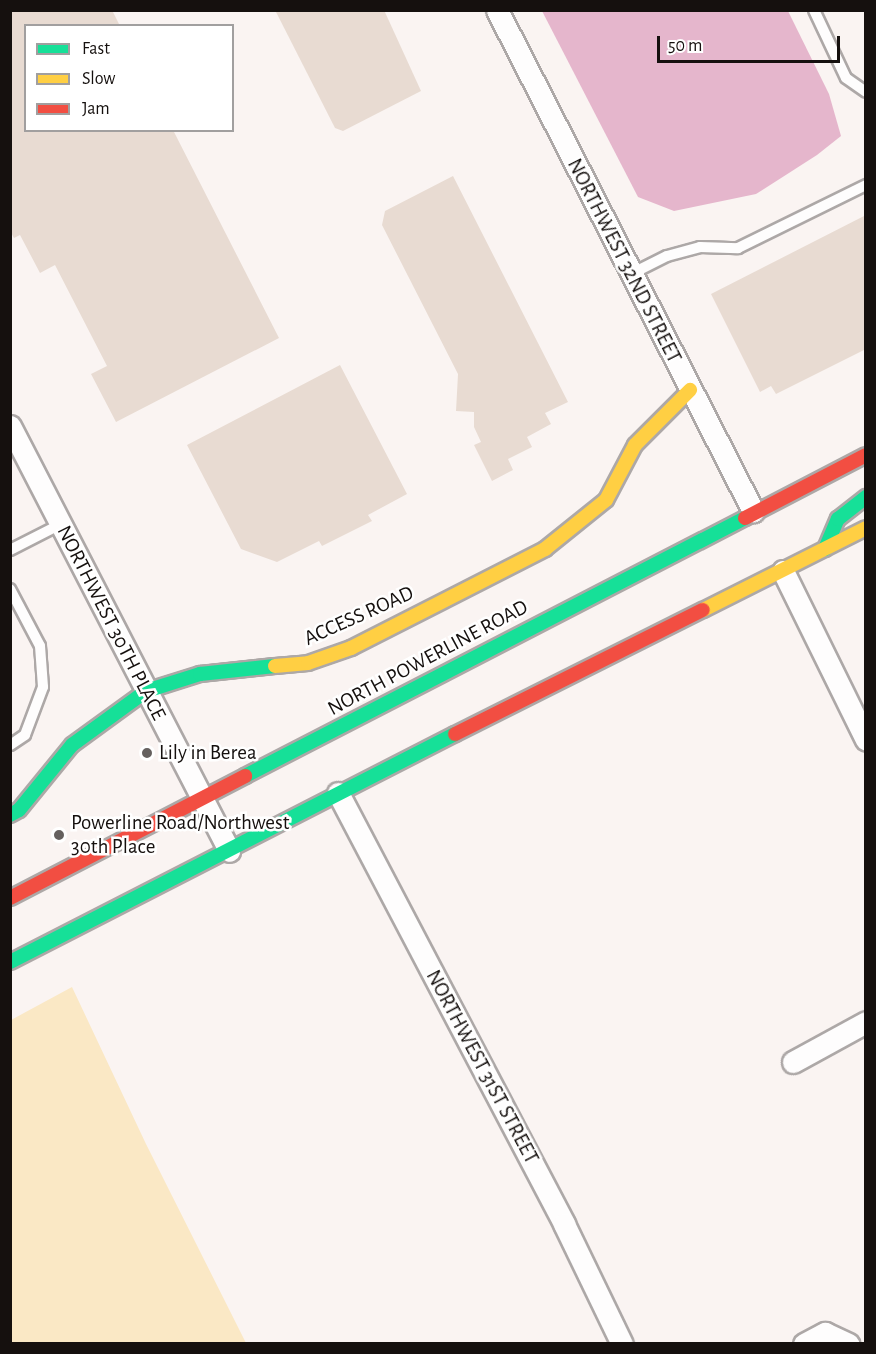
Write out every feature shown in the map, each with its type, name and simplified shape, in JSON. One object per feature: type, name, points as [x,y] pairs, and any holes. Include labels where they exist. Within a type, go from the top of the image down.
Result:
[{"type":"main road","name":"ACCESS ROAD","points":[[10,815],[19,810],[72,745],[146,691],[200,674],[308,663],[351,648],[545,549],[606,500],[635,445],[690,390]]},
{"type":"main road","name":"NORTH POWERLINE ROAD","points":[[10,898],[201,801],[753,511],[866,455]]},
{"type":"main road","points":[[825,549],[838,519],[866,497]]},
{"type":"main road","points":[[10,962],[338,793],[866,528]]},
{"type":"street","name":"NORTHWEST 32ND STREET","points":[[497,10],[753,511]]},
{"type":"street","name":"NORTHWEST 30TH PLACE","points":[[11,430],[201,801],[229,851]]},
{"type":"street","points":[[783,571],[866,740]]},
{"type":"street","name":"NORTHWEST 31ST STREET","points":[[338,793],[564,1224],[622,1344]]},
{"type":"street","points":[[793,1062],[866,1022]]},
{"type":"street","points":[[804,1344],[825,1333],[849,1344]]},
{"type":"lane","points":[[814,10],[846,78],[866,92]]},
{"type":"lane","points":[[631,274],[667,256],[700,247],[738,248],[866,185]]},
{"type":"lane","points":[[10,550],[61,524]]},
{"type":"lane","points":[[10,589],[40,646],[43,687],[25,735],[10,745]]},
{"type":"shaded area","points":[[542,11],[788,11],[829,94],[841,136],[817,155],[756,194],[674,211],[638,197]]},
{"type":"shaded area","points":[[72,987],[146,1144],[246,1343],[11,1343],[11,1020]]},
{"type":"building","points":[[10,10],[112,10],[119,24],[24,24],[24,132],[174,132],[279,338],[116,422],[91,374],[107,366],[55,265],[40,273],[20,235],[14,238],[10,231]]},
{"type":"building","points":[[275,10],[384,10],[421,91],[343,131],[335,128]]},
{"type":"building","points":[[453,176],[568,402],[545,413],[551,424],[527,437],[532,447],[508,459],[513,470],[492,481],[474,445],[481,442],[474,427],[474,412],[456,411],[458,374],[382,225],[385,211]]},
{"type":"building","points":[[866,215],[866,349],[776,394],[771,386],[760,392],[711,294]]},
{"type":"building","points":[[340,365],[407,494],[368,515],[372,521],[322,546],[319,541],[277,562],[241,549],[187,445]]},
{"type":"traffic: fast","points":[[825,549],[838,519],[866,497]]},
{"type":"traffic: fast","points":[[245,776],[745,518]]},
{"type":"traffic: fast","points":[[10,815],[19,810],[72,745],[146,691],[200,674],[275,666]]},
{"type":"traffic: fast","points":[[10,962],[455,734]]},
{"type":"traffic: slow","points":[[275,666],[308,663],[351,648],[545,549],[606,500],[635,445],[690,390]]},
{"type":"traffic: slow","points":[[703,610],[866,528]]},
{"type":"traffic: jam","points":[[745,518],[866,455]]},
{"type":"traffic: jam","points":[[455,734],[703,610]]},
{"type":"traffic: jam","points":[[10,898],[245,776]]},
{"type":"place","name":"Lily in Berea","points":[[147,753]]},
{"type":"place","name":"Powerline Road/Northwest 30th Place","points":[[59,835]]}]
